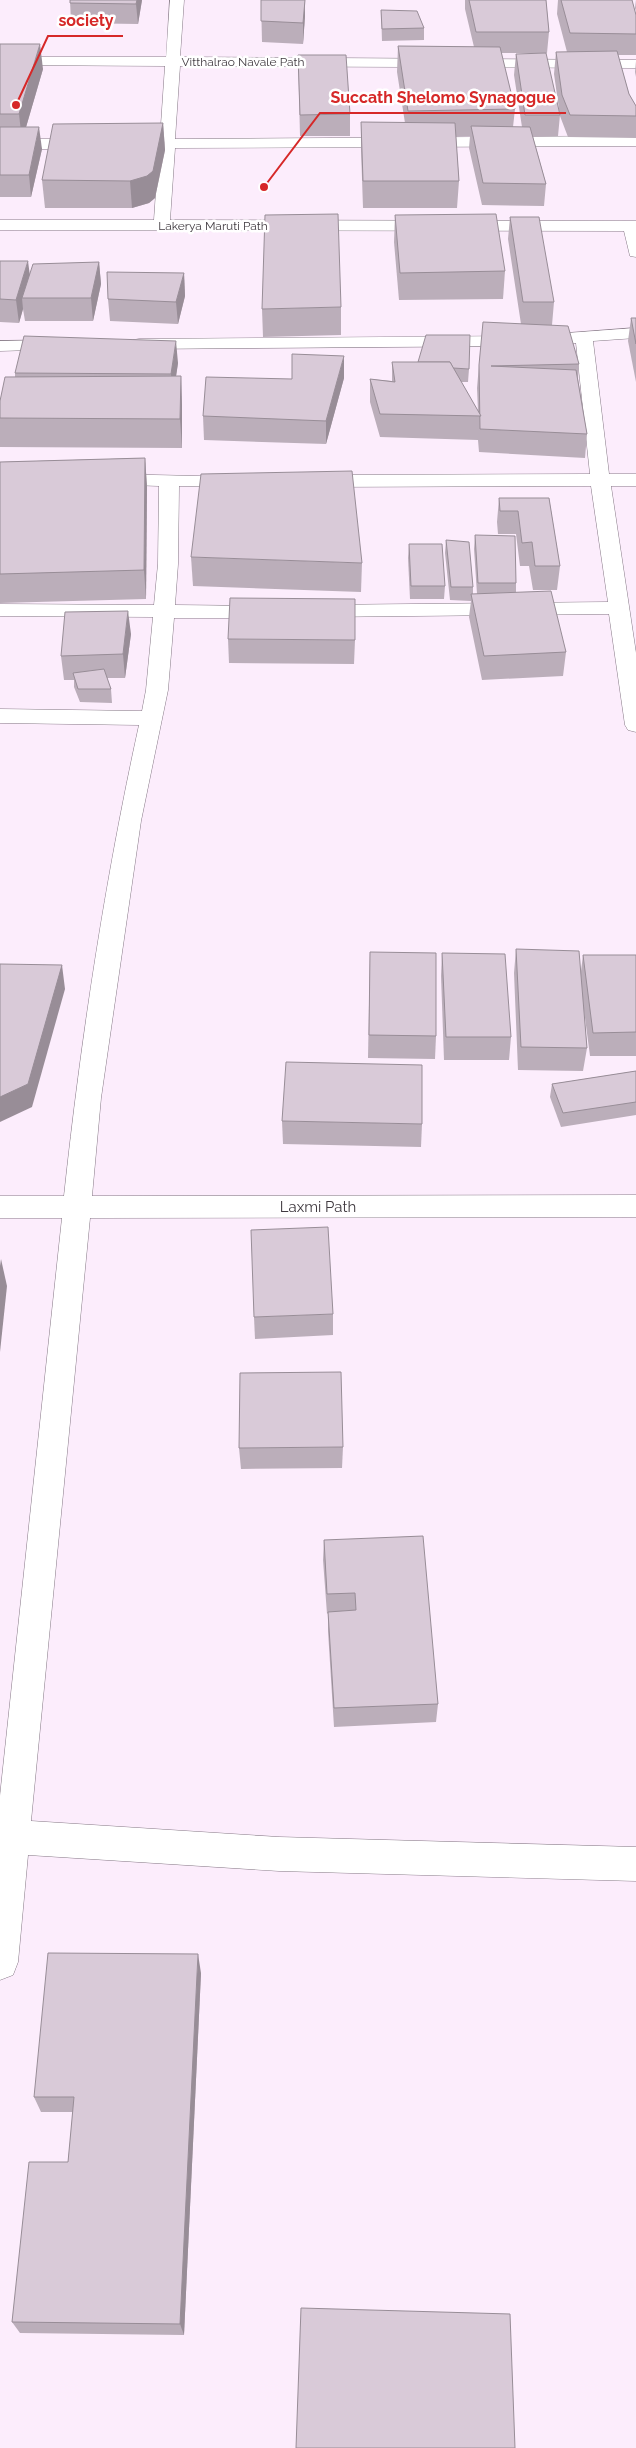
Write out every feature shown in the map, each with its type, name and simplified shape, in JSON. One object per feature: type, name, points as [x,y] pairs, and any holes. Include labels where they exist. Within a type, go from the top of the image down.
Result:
[{"type":"street","points":[[162,225],[177,0]]},
{"type":"street","name":"Vitthalrao Navale Path","points":[[0,61],[636,64]]},
{"type":"street","points":[[0,144],[636,141]]},
{"type":"street","name":"Lakerya Maruti Path","points":[[0,225],[633,226]]},
{"type":"street","points":[[633,226],[636,252]]},
{"type":"street","points":[[117,344],[526,340],[584,338],[636,333]]},
{"type":"street","points":[[584,338],[600,480],[636,725]]},
{"type":"street","points":[[0,346],[78,345]]},
{"type":"street","points":[[90,480],[258,481]]},
{"type":"street","points":[[298,481],[636,480]]},
{"type":"street","points":[[0,1962],[6,1836],[88,1098],[129,821],[158,690],[168,564],[169,481]]},
{"type":"street","points":[[0,610],[164,613],[618,608]]},
{"type":"street","points":[[0,716],[152,718]]},
{"type":"street","name":"Laxmi Path","points":[[0,1207],[636,1206]]},
{"type":"street","points":[[6,1836],[279,1854],[636,1864]]},
{"type":"building","points":[[70,0],[137,0],[136,4],[70,3]]},
{"type":"building","points":[[261,0],[305,0],[303,23],[261,21]]},
{"type":"building","points":[[469,0],[546,0],[549,32],[476,32]]},
{"type":"building","points":[[561,0],[632,0],[636,15],[636,34],[570,33]]},
{"type":"building","points":[[381,10],[417,11],[424,28],[382,29]]},
{"type":"building","points":[[0,44],[40,44],[19,114],[0,114]]},
{"type":"building","points":[[398,46],[500,47],[515,109],[408,111]]},
{"type":"building","points":[[617,51],[629,94],[636,106],[636,116],[570,115],[562,95],[556,52]]},
{"type":"building","points":[[546,53],[560,115],[525,115],[516,54]]},
{"type":"building","points":[[298,55],[346,55],[350,114],[300,115]]},
{"type":"building","points":[[361,122],[455,123],[459,181],[363,181]]},
{"type":"building","points":[[163,123],[153,171],[147,176],[130,181],[42,180],[53,124]]},
{"type":"building","points":[[471,126],[530,127],[546,184],[483,183]]},
{"type":"building","points":[[0,127],[39,127],[29,175],[0,175]]},
{"type":"building","points":[[338,214],[341,307],[262,309],[265,215]]},
{"type":"building","points":[[496,214],[505,271],[400,273],[395,215]]},
{"type":"building","points":[[510,217],[539,217],[554,302],[523,302]]},
{"type":"building","points":[[0,261],[28,261],[16,300],[0,299]]},
{"type":"building","points":[[99,262],[91,298],[22,298],[33,264]]},
{"type":"building","points":[[107,272],[184,273],[176,302],[108,299]]},
{"type":"building","points":[[631,318],[636,318],[636,344]]},
{"type":"building","points":[[483,322],[568,326],[579,364],[491,366],[576,370],[587,434],[480,429],[479,365]]},
{"type":"building","points":[[426,335],[470,335],[469,369],[453,368],[450,362],[418,362]]},
{"type":"building","points":[[24,336],[176,341],[171,374],[15,373]]},
{"type":"building","points":[[292,354],[344,356],[326,421],[203,416],[206,377],[292,379]]},
{"type":"building","points":[[392,362],[450,362],[481,416],[380,414],[370,379],[395,382]]},
{"type":"building","points":[[181,376],[180,419],[0,418],[0,401],[5,377]]},
{"type":"building","points":[[145,458],[144,570],[0,574],[0,462]]},
{"type":"building","points":[[352,471],[362,563],[191,557],[201,474]]},
{"type":"building","points":[[499,498],[549,498],[560,566],[535,566],[532,542],[522,543],[518,511],[500,511]]},
{"type":"building","points":[[475,535],[515,536],[516,583],[478,583]]},
{"type":"building","points":[[446,540],[469,542],[473,587],[451,587]]},
{"type":"building","points":[[409,544],[442,544],[445,586],[411,586]]},
{"type":"building","points":[[551,591],[566,652],[484,656],[471,594]]},
{"type":"building","points":[[230,598],[355,599],[355,640],[228,639]]},
{"type":"building","points":[[128,611],[123,654],[61,656],[65,612]]},
{"type":"building","points":[[104,669],[111,689],[78,689],[73,673]]},
{"type":"building","points":[[516,949],[579,951],[587,1048],[521,1047]]},
{"type":"building","points":[[370,952],[436,953],[436,1036],[369,1035]]},
{"type":"building","points":[[442,953],[505,954],[511,1037],[446,1037]]},
{"type":"building","points":[[583,955],[636,955],[636,1032],[593,1033]]},
{"type":"building","points":[[0,964],[62,965],[28,1084],[0,1097]]},
{"type":"building","points":[[286,1062],[422,1065],[422,1124],[282,1121]]},
{"type":"building","points":[[636,1071],[636,1102],[563,1113],[552,1084]]},
{"type":"building","points":[[328,1227],[333,1314],[254,1317],[251,1230]]},
{"type":"building","points":[[341,1372],[343,1447],[239,1448],[240,1373]]},
{"type":"building","points":[[423,1536],[438,1704],[334,1708],[328,1612],[356,1610],[355,1593],[327,1594],[324,1540]]},
{"type":"building","points":[[48,1953],[198,1954],[180,2324],[12,2322],[29,2162],[68,2162],[74,2097],[34,2097]]},
{"type":"building","points":[[301,2308],[510,2314],[515,2448],[296,2448]]},
{"type":"place","name":"society","points":[[16,105]]},
{"type":"place","name":"Succath Shelomo Synagogue","points":[[264,187]]}]
